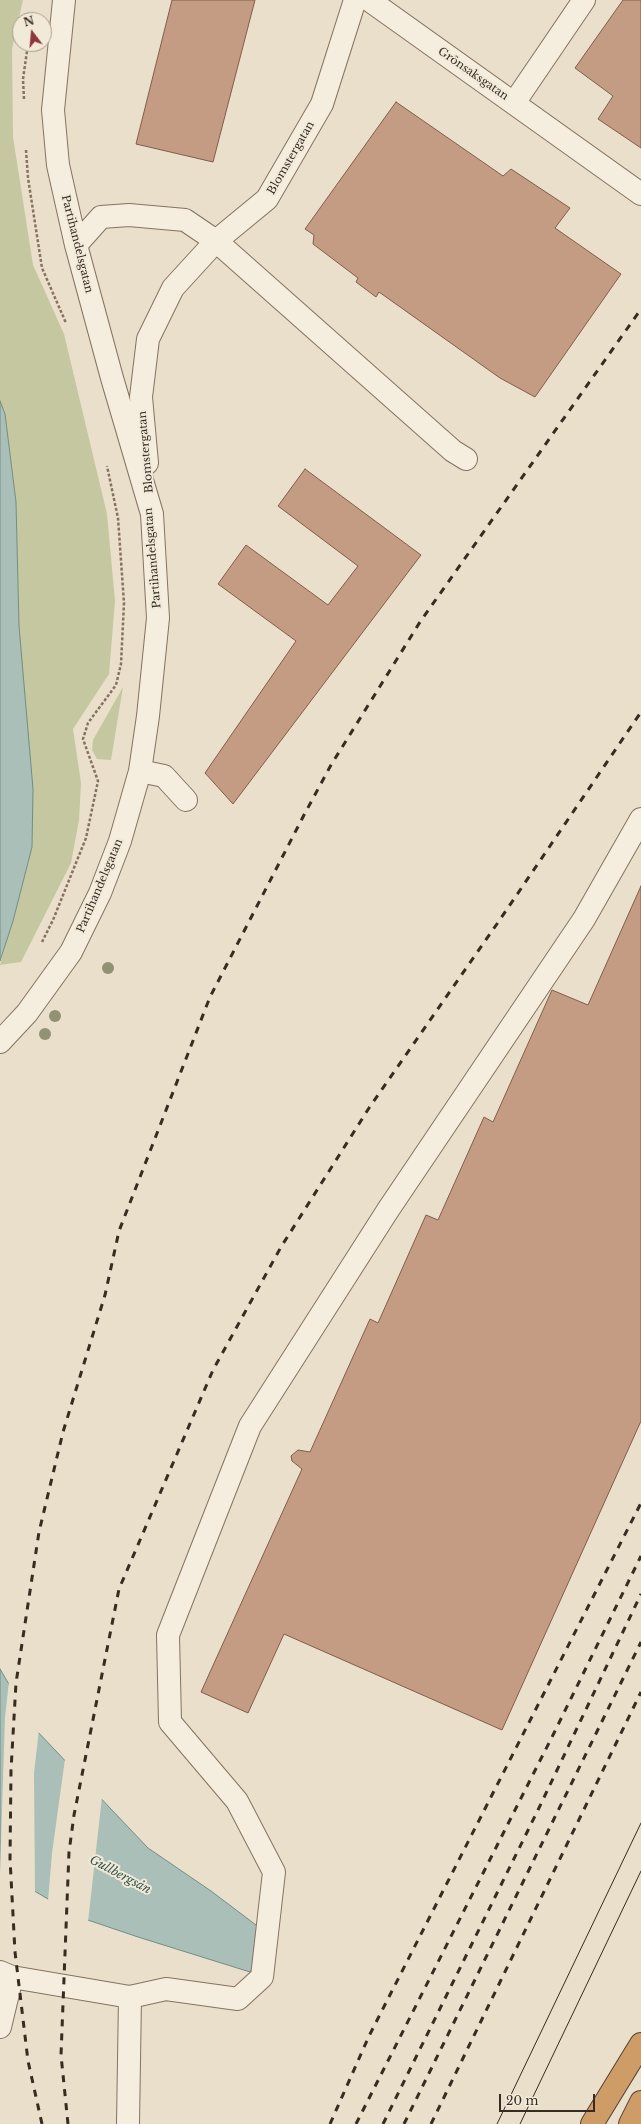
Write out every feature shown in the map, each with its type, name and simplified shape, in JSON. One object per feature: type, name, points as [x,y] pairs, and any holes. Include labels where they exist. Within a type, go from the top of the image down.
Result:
[{"type":"highway","points":[[592,2124],[641,2044]]},
{"type":"highway","points":[[630,2124],[641,2102]]},
{"type":"street","name":"Partihandelsgatan","points":[[0,1042],[27,1013],[71,952],[100,893],[120,841],[140,771],[148,716],[158,618],[152,514],[112,378],[76,245],[58,166],[53,110],[64,0]]},
{"type":"street","name":"Blomstergatan","points":[[152,514],[141,397],[148,339],[173,288],[216,241],[267,199],[322,104],[354,0]]},
{"type":"street","name":"Grönsaksgatan","points":[[369,0],[514,103],[584,0]]},
{"type":"street","points":[[514,103],[641,194]]},
{"type":"street","points":[[76,245],[101,218],[129,215],[185,220],[216,241],[459,455]]},
{"type":"street","points":[[140,771],[164,776],[186,800]]},
{"type":"street","points":[[0,2027],[6,1974],[130,1997],[166,1989],[238,1999],[262,1977],[274,1872],[237,1801],[170,1722],[168,1635],[250,1426],[388,1210],[584,919],[641,818]]},
{"type":"street","points":[[128,2124],[130,1997]]},
{"type":"path","points":[[24,103],[23,79],[27,52]]},
{"type":"path","points":[[26,142],[28,178],[42,268],[67,324]]},
{"type":"path","points":[[40,946],[53,920],[88,831],[98,781],[83,739],[88,723],[116,685],[121,664],[124,603],[118,518],[105,458]]},
{"type":"green space","points":[[0,0],[23,0],[20,12],[12,12],[13,137],[33,265],[64,334],[107,514],[115,601],[109,674],[73,729],[81,783],[79,820],[71,863],[21,962],[0,965],[32,847],[19,626],[16,502],[5,414],[0,401]]},
{"type":"green space","points":[[123,687],[111,760],[97,759],[92,750],[93,740]]},
{"type":"water","points":[[0,401],[5,414],[16,502],[19,626],[33,789],[32,847],[13,921],[0,961]]},
{"type":"water","name":"Gullbergsån","points":[[0,1669],[36,1730],[148,1848],[211,1891],[260,1928],[262,1951],[250,1972],[79,1917],[0,1871]]},
{"type":"pier","points":[[9,1681],[39,1730],[34,1773],[35,1893],[0,1873],[5,1717]]},
{"type":"pier","points":[[65,1759],[102,1797],[88,1922],[48,1901],[52,1853]]},
{"type":"building","points":[[172,0],[255,0],[213,162],[136,144]]},
{"type":"building","points":[[623,0],[641,0],[641,148],[598,119],[613,96],[575,68]]},
{"type":"building","points":[[396,102],[503,176],[511,169],[570,208],[555,228],[621,274],[535,397],[500,378],[379,292],[376,297],[356,282],[358,278],[313,244],[314,235],[305,229]]},
{"type":"building","points":[[305,469],[421,555],[233,804],[205,773],[296,641],[218,584],[246,545],[328,605],[358,566],[278,506]]},
{"type":"building","points":[[641,886],[641,1421],[502,1730],[284,1634],[248,1713],[201,1692],[302,1469],[292,1461],[291,1456],[298,1450],[310,1452],[370,1319],[378,1323],[426,1215],[438,1220],[484,1117],[493,1122],[552,990],[588,1005]]},
{"type":"tram line","points":[[497,2124],[641,1823]]},
{"type":"tram line","points":[[520,2124],[641,1871]]},
{"type":"railway","points":[[42,2124],[28,2061],[15,1952],[10,1859],[11,1770],[16,1683],[39,1532],[63,1432],[105,1295],[119,1231],[210,997],[331,765],[420,622],[641,309]]},
{"type":"railway","points":[[68,2124],[61,2055],[69,1852],[74,1815],[119,1589],[213,1370],[281,1247],[369,1108],[499,921],[641,712]]},
{"type":"railway","points":[[330,2124],[369,2036],[641,1503]]},
{"type":"railway","points":[[356,2124],[554,1733],[641,1556]]},
{"type":"railway","points":[[383,2124],[538,1810],[641,1594]]},
{"type":"railway","points":[[404,2124],[641,1642]]},
{"type":"railway","points":[[431,2124],[641,1692]]}]
